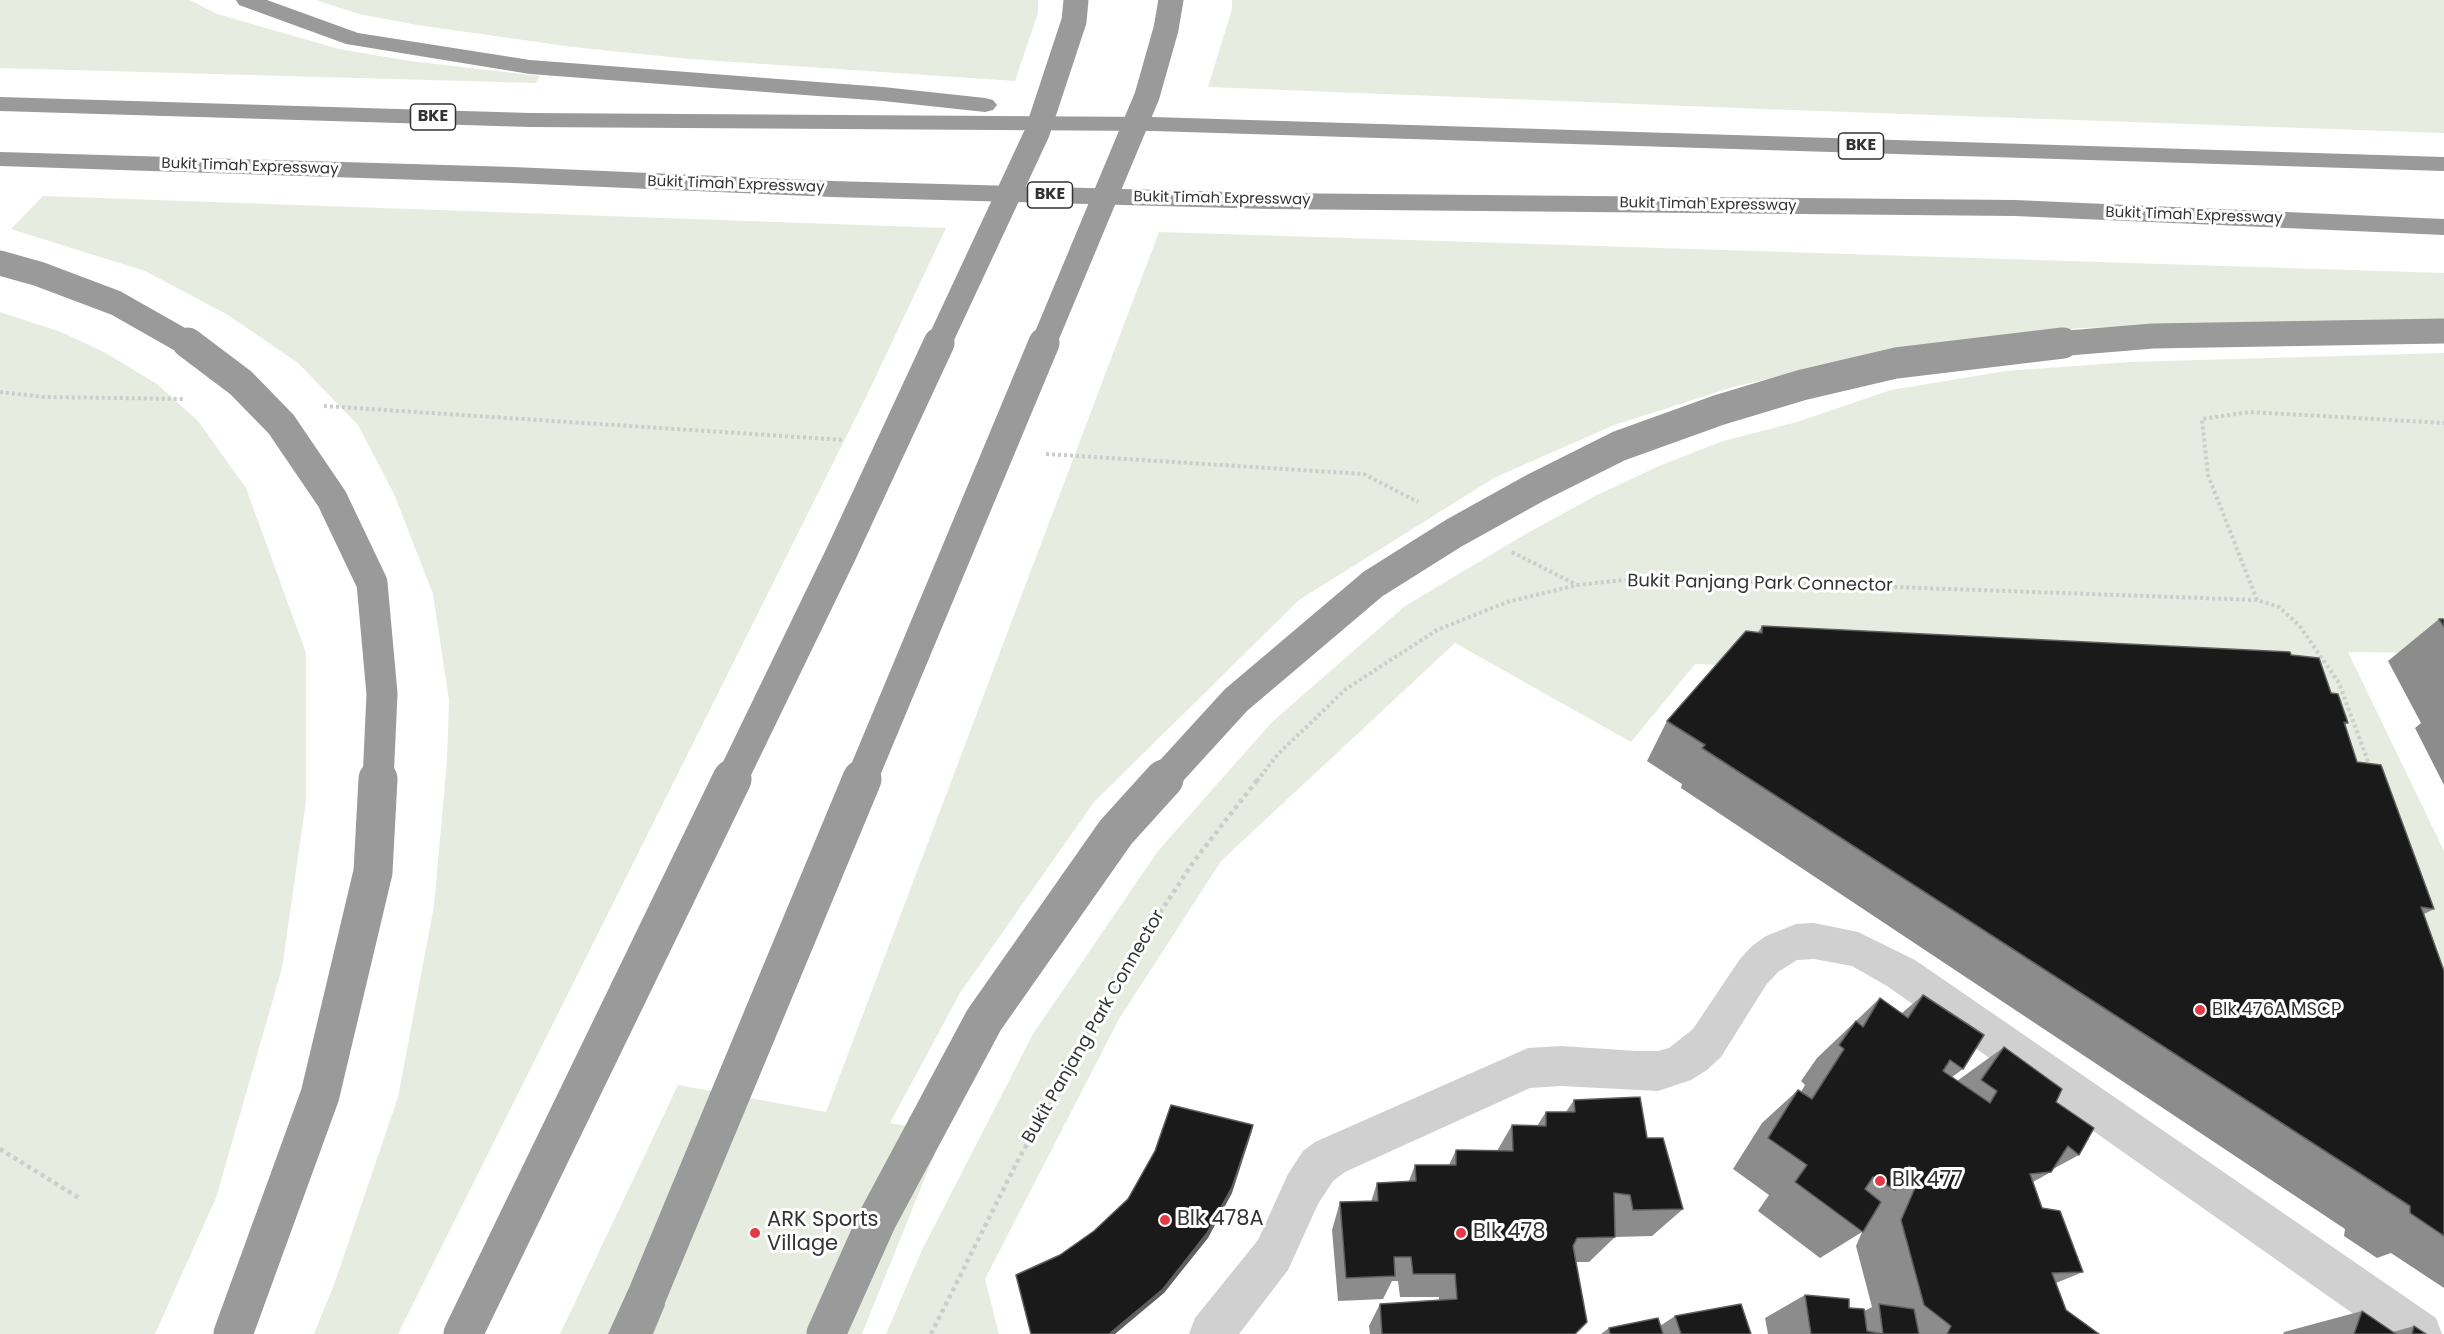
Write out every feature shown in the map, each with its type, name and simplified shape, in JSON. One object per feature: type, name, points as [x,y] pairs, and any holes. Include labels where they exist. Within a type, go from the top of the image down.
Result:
[{"type":"highway","points":[[247,0],[354,39],[530,66],[883,94],[1154,124]]},
{"type":"highway","points":[[463,1334],[845,546],[1037,133],[1074,21],[1076,0]]},
{"type":"highway","points":[[630,1334],[1147,96],[1166,29],[1171,0]]},
{"type":"highway","name":"BKE","points":[[0,104],[530,120],[1154,124],[2444,164]]},
{"type":"highway","name":"Bukit Timah Expressway","points":[[0,159],[501,175],[832,189],[1269,201],[2015,208],[2444,227]]},
{"type":"highway","points":[[0,263],[39,274],[116,303],[187,342],[241,383],[281,424],[332,499],[372,583],[382,694],[373,872],[320,1095],[233,1334]]},
{"type":"highway","points":[[826,1334],[877,1220],[984,1020],[1116,832],[1236,700],[1373,584],[1436,544],[1535,488],[1620,446],[1719,410],[1771,394],[1896,363],[2026,346],[2153,336],[2444,331]]},
{"type":"lane","points":[[1211,1334],[1273,1255],[1303,1189],[1318,1166],[1330,1157],[1528,1068],[1561,1066],[1658,1071],[1677,1066],[1694,1056],[1707,1043],[1753,972],[1765,959],[1779,949],[1796,942],[1814,941],[1858,950],[1901,973],[2420,1334]]},
{"type":"path","points":[[0,392],[44,397],[192,399]]},
{"type":"path","points":[[322,406],[849,441]]},
{"type":"path","points":[[2257,600],[2208,476],[2202,419],[2250,412],[2444,423]]},
{"type":"path","points":[[1041,453],[1364,474],[1428,508]]},
{"type":"path","points":[[1502,546],[1576,585]]},
{"type":"path","name":"Bukit Panjang Park Connector","points":[[931,1334],[1017,1162],[1134,952],[1194,861],[1278,754],[1346,689],[1437,630],[1507,602],[1576,585],[1642,578],[2257,600],[2279,607],[2299,625],[2340,683],[2370,768]]},
{"type":"path","points":[[0,1149],[79,1198]]},
{"type":"shaded area","points":[[0,0],[190,0],[217,14],[339,49],[410,61],[540,76],[536,83],[0,68]]},
{"type":"shaded area","points":[[316,0],[1038,0],[1038,13],[1015,81],[690,59],[573,47],[417,25],[359,14]]},
{"type":"shaded area","points":[[1232,0],[2444,0],[2444,133],[1208,87],[1232,9]]},
{"type":"shaded area","points":[[43,196],[946,228],[868,393],[398,1334],[314,1334],[335,1282],[398,1097],[434,906],[447,760],[449,700],[433,594],[394,494],[358,425],[298,363],[228,315],[145,271],[11,229]]},
{"type":"shaded area","points":[[1159,232],[2444,273],[2444,320],[2081,328],[1897,349],[1733,387],[1614,425],[1494,478],[1299,600],[1094,802],[960,993],[890,1123],[943,1133],[862,1334],[560,1334],[678,1085],[826,1112]]},
{"type":"shaded area","points":[[0,312],[61,332],[106,353],[157,384],[198,421],[246,488],[306,653],[306,801],[282,968],[216,1198],[155,1334],[0,1334]]},
{"type":"shaded area","points":[[2444,353],[2444,653],[2348,652],[2444,851],[2444,992],[2300,688],[1695,664],[1631,742],[1455,643],[1221,861],[1119,1019],[985,1279],[999,1334],[886,1334],[922,1250],[1033,1034],[1158,851],[1272,722],[1405,606],[1524,535],[1595,496],[1659,466],[1723,441],[1797,422],[1891,390],[2006,371],[2130,362]]},
{"type":"building","name":"Blk 476A MSCP","points":[[1762,626],[2290,652],[2291,655],[2319,658],[2331,693],[2338,694],[2348,723],[2344,722],[2357,762],[2381,765],[2434,909],[2421,907],[2444,971],[2444,1236],[2410,1213],[2410,1206],[1702,748],[1705,745],[1667,721],[1746,631],[1762,633]]},
{"type":"building","name":"Blk 477","points":[[1923,995],[1984,1035],[1963,1069],[1950,1060],[1943,1071],[1990,1103],[1997,1091],[1981,1080],[2004,1047],[2062,1089],[2056,1102],[2094,1128],[2079,1155],[2068,1146],[2051,1172],[2030,1174],[2042,1208],[2060,1211],[2083,1272],[2052,1273],[2066,1310],[2099,1334],[1947,1334],[1951,1326],[1924,1305],[1901,1220],[1921,1174],[1909,1166],[1895,1190],[1873,1177],[1865,1189],[1881,1202],[1863,1232],[1795,1182],[1807,1165],[1768,1138],[1798,1090],[1812,1099],[1844,1049],[1839,1045],[1856,1021],[1863,1027],[1880,998],[1908,1018]]},
{"type":"building","name":"Blk 478","points":[[1640,1097],[1647,1138],[1663,1138],[1683,1209],[1633,1210],[1630,1195],[1614,1193],[1615,1237],[1577,1238],[1573,1246],[1587,1322],[1575,1334],[1382,1334],[1380,1304],[1457,1299],[1455,1274],[1413,1274],[1411,1257],[1394,1257],[1395,1276],[1346,1278],[1340,1202],[1378,1201],[1377,1183],[1416,1181],[1415,1165],[1456,1165],[1456,1150],[1513,1151],[1512,1125],[1546,1126],[1546,1112],[1575,1112],[1574,1100]]},
{"type":"building","name":"Blk 478A","points":[[1171,1105],[1253,1125],[1232,1187],[1207,1233],[1163,1289],[1109,1334],[1031,1334],[1016,1275],[1060,1255],[1094,1231],[1128,1199],[1155,1151]]},
{"type":"building","points":[[1805,1295],[1849,1299],[1849,1308],[1864,1309],[1867,1331],[1883,1334],[1811,1334]]},
{"type":"building","points":[[1741,1304],[1751,1334],[1681,1334],[1675,1316]]},
{"type":"building","points":[[1879,1304],[1914,1309],[1919,1334],[1883,1334]]},
{"type":"building","points":[[2362,1311],[2396,1334],[2354,1334]]},
{"type":"building","points":[[1658,1318],[1663,1334],[1610,1334],[1609,1328]]},
{"type":"building","points":[[2414,1326],[2426,1334],[2412,1334]]},
{"type":"place","name":"Blk 476A MSCP","points":[[2200,1010]]},
{"type":"place","name":"Blk 477","points":[[1880,1181]]},
{"type":"place","name":"Blk 478A","points":[[1165,1220]]},
{"type":"place","name":"ARK Sports Village","points":[[755,1233]]},
{"type":"place","name":"Blk 478","points":[[1461,1233]]}]
